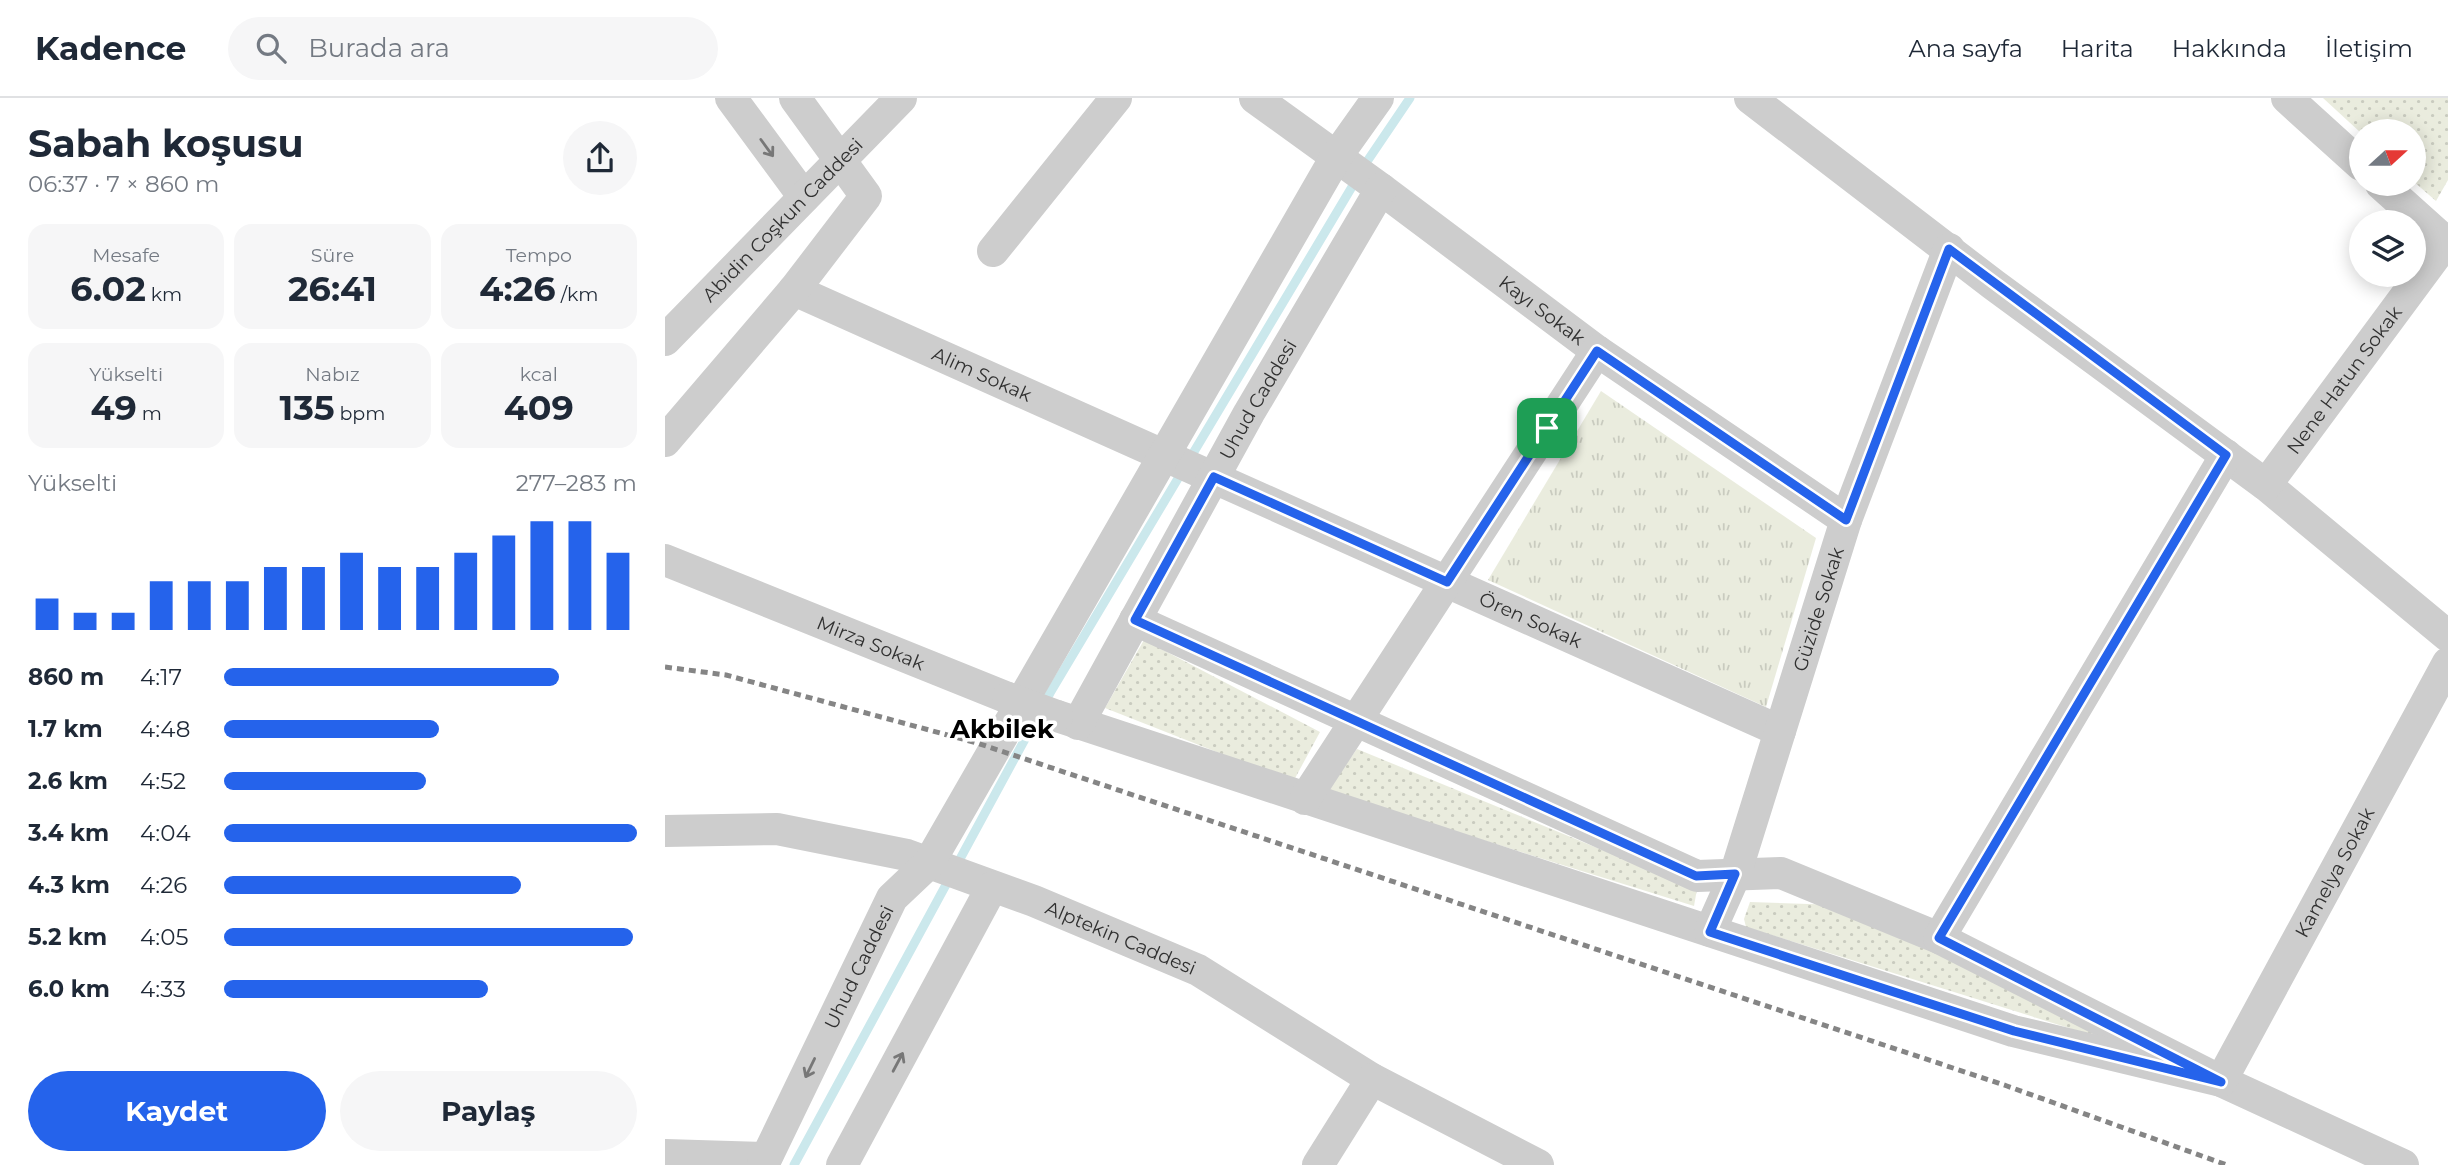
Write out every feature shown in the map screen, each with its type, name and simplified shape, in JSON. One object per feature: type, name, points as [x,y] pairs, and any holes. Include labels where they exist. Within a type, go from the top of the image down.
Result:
[{"type":"street","points":[[731,98],[804,197]]},
{"type":"street","points":[[665,441],[794,290],[866,196],[795,98]]},
{"type":"street","name":"Abidin Coşkun Caddesi","points":[[665,340],[901,98]]},
{"type":"street","points":[[993,251],[1116,98]]},
{"type":"street","name":"Kayı Sokak","points":[[1255,98],[1597,351],[1846,520]]},
{"type":"street","points":[[1018,694],[1167,456],[1378,98]]},
{"type":"street","points":[[1751,98],[2266,485],[2448,636]]},
{"type":"street","points":[[2287,98],[2349,154]]},
{"type":"street","name":"Uhud Caddesi","points":[[1067,720],[1135,620],[1208,475],[1249,414],[1381,189]]},
{"type":"street","points":[[2395,196],[2447,242]]},
{"type":"street","name":"Nene Hatun Sokak","points":[[2266,485],[2447,242]]},
{"type":"street","name":"Güzide Sokak","points":[[1710,932],[1735,874],[1846,520],[1949,249]]},
{"type":"street","name":"Alim Sokak","points":[[794,290],[1208,475]]},
{"type":"street","points":[[1305,799],[1597,351]]},
{"type":"street","points":[[1939,938],[2226,455]]},
{"type":"street","name":"Ören Sokak","points":[[1208,475],[1780,731]]},
{"type":"street","name":"Mirza Sokak","points":[[665,560],[1018,694],[1067,720],[2014,1031],[2221,1082]]},
{"type":"street","points":[[1135,620],[1696,876],[1781,873],[1939,938],[2221,1082],[2403,1165]]},
{"type":"street","name":"Kamelya Sokak","points":[[2221,1082],[2448,663]]},
{"type":"street","name":"Uhud Caddesi","points":[[764,1161],[892,898],[931,864],[978,782],[1018,694]]},
{"type":"street","name":"Alptekin Caddesi","points":[[665,831],[777,829],[907,855],[1034,901],[1198,970],[1372,1079],[1538,1165]]},
{"type":"street","points":[[842,1165],[981,883]]},
{"type":"street","points":[[1318,1165],[1372,1079]]},
{"type":"street","points":[[665,1155],[764,1161]]},
{"type":"green space","points":[[2323,98],[2448,98],[2448,180],[2436,201],[2426,192],[2426,119],[2349,119],[2349,122]]},
{"type":"green space","points":[[1601,391],[1816,538],[1766,707],[1488,580]]},
{"type":"green space","points":[[1144,640],[1320,732],[1293,782],[1105,708]]},
{"type":"green space","points":[[1357,749],[1697,889],[1694,906],[1326,791]]},
{"type":"green space","points":[[1750,902],[1839,905],[2165,1058],[1746,927],[1744,919]]},
{"type":"waterway","points":[[794,1165],[1050,693],[1368,160],[1410,98]]},
{"type":"railway","points":[[665,667],[726,675],[977,743],[2007,1086],[2227,1165]]},
{"type":"district","name":"Akbilek","points":[[1002,729]]},
{"type":"route","points":[[1949,249],[2226,455],[1939,938],[2221,1082],[2014,1031],[1710,932],[1735,874],[1696,876],[1135,620],[1214,477],[1447,582],[1547,428],[1597,351],[1846,520],[1949,249]]}]
